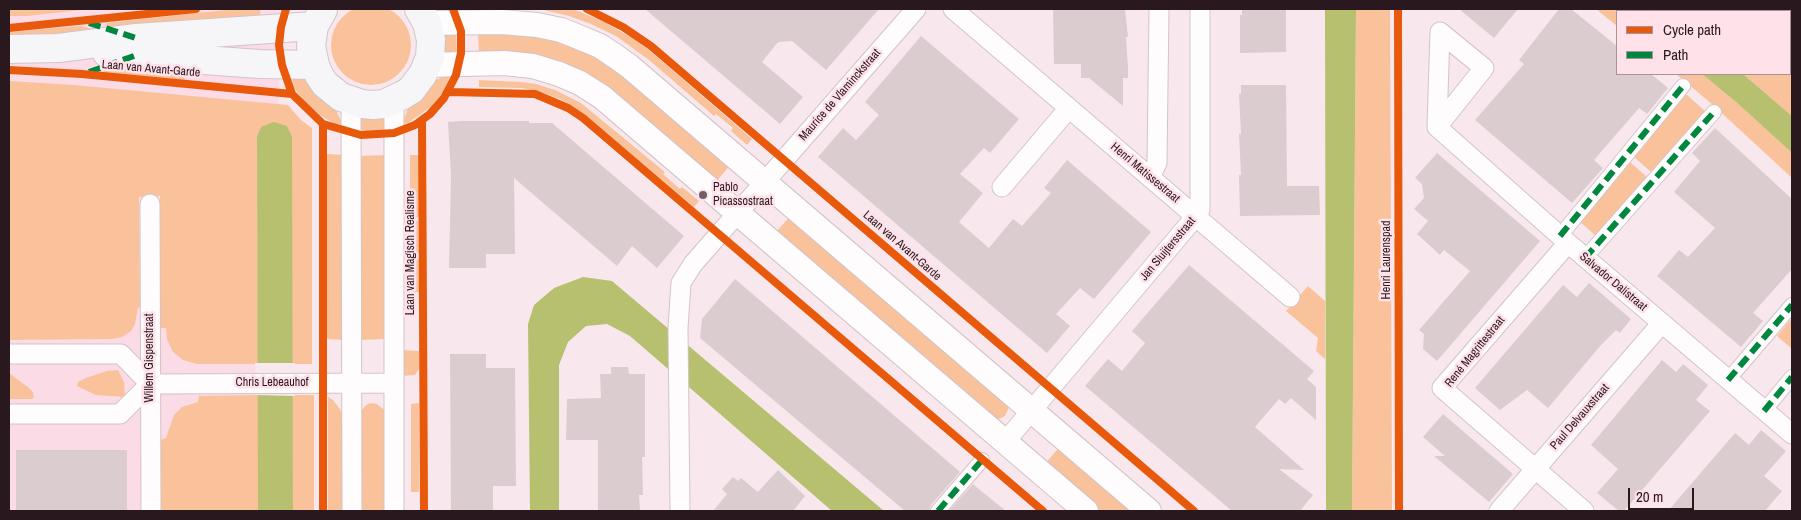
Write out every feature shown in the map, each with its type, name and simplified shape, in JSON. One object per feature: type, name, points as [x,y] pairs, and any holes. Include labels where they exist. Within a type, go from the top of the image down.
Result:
[{"type":"main road","points":[[319,17],[311,46],[319,75],[341,97],[373,105],[394,100],[411,90],[423,74],[428,65],[431,48],[430,31],[423,16]]},
{"type":"main road","name":"Laan van Avant-Garde","points":[[9,49],[59,48],[319,17]]},
{"type":"main road","name":"Laan van Avant-Garde","points":[[59,48],[134,56],[270,65],[315,65]]},
{"type":"street","name":"Maurice de Vlaminckstraat","points":[[764,181],[916,9]]},
{"type":"street","name":"Henri Matissestraat","points":[[953,9],[1290,297]]},
{"type":"street","points":[[1150,177],[1157,163],[1159,9]]},
{"type":"street","name":"Jan Sluijtersstraat","points":[[1005,442],[1200,210],[1200,9]]},
{"type":"street","points":[[423,16],[536,25],[561,30],[600,46],[629,66],[1149,511]]},
{"type":"street","points":[[428,65],[504,63],[523,65],[559,74],[580,83],[602,97],[1086,511]]},
{"type":"street","points":[[1564,240],[1683,86]]},
{"type":"street","name":"Laan van Magisch Realisme","points":[[394,100],[394,511]]},
{"type":"street","points":[[351,101],[352,511]]},
{"type":"street","points":[[1002,187],[1069,108]]},
{"type":"street","points":[[1585,258],[1714,112]]},
{"type":"street","name":"Salvador Dalístraat","points":[[1436,127],[1564,240],[1792,434]]},
{"type":"street","points":[[680,511],[678,328],[681,283],[693,264],[764,181]]},
{"type":"street","name":"Willem Gispenstraat","points":[[150,204],[151,511]]},
{"type":"street","name":"René Magrittestraat","points":[[1564,240],[1442,388],[1584,511]]},
{"type":"street","points":[[1728,380],[1792,305]]},
{"type":"street","name":"Paul Delvauxstraat","points":[[1499,511],[1662,323]]},
{"type":"street","points":[[9,354],[121,354],[150,384],[120,414],[9,414]]},
{"type":"street","points":[[1764,410],[1792,376]]},
{"type":"street","name":"Chris Lebeauhof","points":[[150,384],[394,382]]},
{"type":"street","points":[[938,511],[982,460]]},
{"type":"shaded area","points":[[371,5],[386,8],[399,17],[408,30],[411,45],[408,60],[399,73],[386,82],[371,85],[356,82],[343,73],[334,60],[331,45],[334,30],[343,17],[356,8]]},
{"type":"shaded area","points":[[9,9],[279,9],[277,511],[9,511]]},
{"type":"shaded area","points":[[9,9],[90,9],[27,16],[9,16]]},
{"type":"shaded area","points":[[235,9],[260,9],[261,20],[106,26],[107,23]]},
{"type":"shaded area","points":[[539,9],[573,9],[604,22],[632,38],[649,50],[752,139],[747,145],[731,131],[733,128],[716,114],[714,116],[649,60],[616,36],[569,16]]},
{"type":"shaded area","points":[[1325,9],[1356,9],[1352,511],[1326,511]]},
{"type":"shaded area","points":[[1356,9],[1390,9],[1392,511],[1352,511]]},
{"type":"shaded area","points":[[1596,9],[1624,10],[1616,10],[1616,25]]},
{"type":"shaded area","points":[[1669,9],[1792,9],[1792,116],[1744,75],[1791,75],[1791,10]]},
{"type":"shaded area","points":[[80,26],[104,32],[9,37],[9,32]]},
{"type":"shaded area","points":[[440,30],[456,31],[457,57],[440,56]]},
{"type":"shaded area","points":[[478,30],[527,31],[603,57],[732,163],[715,183],[605,89],[479,56]]},
{"type":"shaded area","points":[[174,67],[185,77],[184,80],[103,73],[104,70],[112,68]]},
{"type":"shaded area","points":[[291,75],[304,78],[316,88],[336,110],[343,125],[335,124],[320,115],[304,101],[294,88]]},
{"type":"shaded area","points":[[451,75],[443,92],[432,106],[408,123],[402,124],[408,108],[433,82],[444,76]]},
{"type":"shaded area","points":[[1677,75],[1703,75],[1736,102],[1792,153],[1792,178],[1713,105]]},
{"type":"shaded area","points":[[1703,75],[1744,75],[1792,116],[1792,153]]},
{"type":"shaded area","points":[[479,80],[536,84],[555,90],[581,103],[665,172],[663,174],[680,189],[682,187],[699,201],[694,207],[584,114],[564,101],[544,93],[522,88],[479,87]]},
{"type":"shaded area","points":[[9,81],[74,85],[288,105],[301,120],[312,128],[312,364],[292,364],[292,137],[261,127],[257,136],[258,364],[197,364],[183,360],[173,352],[167,339],[166,328],[160,328],[160,196],[139,197],[140,307],[138,308],[135,324],[131,331],[122,337],[111,339],[9,340]]},
{"type":"shaded area","points":[[1686,94],[1706,112],[1651,172],[1634,157]]},
{"type":"shaded area","points":[[360,114],[386,115],[386,129],[374,132],[360,130]]},
{"type":"shaded area","points":[[274,122],[287,126],[292,137],[293,511],[258,511],[257,136],[261,127]]},
{"type":"shaded area","points":[[327,154],[345,155],[345,340],[327,339]]},
{"type":"shaded area","points":[[386,155],[386,339],[360,340],[359,156]]},
{"type":"shaded area","points":[[410,155],[419,155],[419,217],[410,217]]},
{"type":"shaded area","points":[[1630,162],[1647,177],[1596,236],[1579,221]]},
{"type":"shaded area","points":[[793,213],[1009,407],[1005,416],[999,419],[992,419],[774,234]]},
{"type":"shaded area","points":[[410,220],[418,221],[419,292],[411,292]]},
{"type":"shaded area","points":[[583,277],[612,281],[884,511],[832,511],[630,336],[607,324],[586,326],[568,342],[559,365],[559,511],[530,511],[528,324],[534,305],[554,288]]},
{"type":"shaded area","points":[[1308,286],[1325,301],[1325,359],[1316,351],[1318,338],[1286,311]]},
{"type":"shaded area","points":[[1792,318],[1792,349],[1777,336]]},
{"type":"shaded area","points":[[402,350],[419,351],[419,369],[415,375],[401,376]]},
{"type":"shaded area","points":[[118,370],[124,382],[125,397],[96,395],[77,386],[78,382],[86,378],[107,371]]},
{"type":"shaded area","points":[[9,373],[33,392],[34,397],[32,399],[9,399]]},
{"type":"shaded area","points":[[258,395],[258,511],[160,511],[160,440],[166,438],[174,415],[182,407],[198,402],[199,396]]},
{"type":"shaded area","points":[[292,395],[314,395],[314,511],[293,511]]},
{"type":"shaded area","points":[[328,397],[340,409],[344,422],[345,511],[328,511]]},
{"type":"shaded area","points":[[370,403],[377,404],[387,412],[387,511],[361,511],[360,413]]},
{"type":"shaded area","points":[[419,403],[419,492],[411,492],[411,404]]},
{"type":"shaded area","points":[[1061,445],[1139,511],[1100,511],[1045,464]]},
{"type":"pier","points":[[255,363],[295,363],[295,396],[256,395]]},
{"type":"building","points":[[645,9],[879,9],[826,70],[792,41],[778,42],[762,62],[803,97],[780,124]]},
{"type":"building","points":[[1053,9],[1125,9],[1128,37],[1126,37],[1128,78],[1123,78],[1123,106],[1089,78],[1081,78],[1081,64],[1054,64]]},
{"type":"building","points":[[1242,9],[1286,9],[1286,52],[1240,53],[1240,15],[1242,15]]},
{"type":"building","points":[[1459,9],[1518,9],[1494,38]]},
{"type":"building","points":[[1559,9],[1571,9],[1616,45],[1616,75],[1652,75],[1668,88],[1647,114],[1639,108],[1594,160],[1603,168],[1572,203],[1475,120],[1524,64],[1519,60]]},
{"type":"building","points":[[921,36],[1019,119],[990,153],[984,148],[960,174],[983,193],[959,222],[989,248],[1013,219],[1022,226],[1051,193],[1044,188],[1067,160],[1151,232],[1094,299],[1080,288],[1056,314],[1070,326],[1047,353],[818,157],[843,128],[856,140],[879,115],[865,102]]},
{"type":"building","points":[[1241,85],[1286,85],[1287,186],[1319,186],[1320,215],[1240,216],[1239,134],[1241,134],[1239,94],[1241,94]]},
{"type":"building","points":[[448,122],[552,123],[684,236],[657,268],[632,246],[617,266],[514,178],[515,254],[486,254],[486,268],[449,268],[451,176]]},
{"type":"building","points":[[1715,128],[1792,199],[1792,269],[1753,313],[1763,321],[1741,347],[1657,276],[1679,250],[1688,257],[1715,228],[1674,192],[1700,161],[1692,153]]},
{"type":"building","points":[[1437,153],[1540,241],[1437,361],[1423,349],[1424,334],[1419,330],[1470,271],[1444,250],[1440,255],[1417,234],[1428,221],[1414,209],[1424,198],[1422,184],[1415,178]]},
{"type":"building","points":[[1189,265],[1314,371],[1307,379],[1316,387],[1316,420],[1291,398],[1285,404],[1279,399],[1255,427],[1304,470],[1279,469],[1313,495],[1300,511],[1232,511],[1085,386],[1108,359],[1122,371],[1145,343],[1132,331]]},
{"type":"building","points":[[735,279],[960,472],[931,505],[929,511],[905,511],[700,338],[702,319]]},
{"type":"building","points":[[1589,283],[1631,319],[1620,333],[1616,330],[1601,345],[1548,408],[1527,390],[1500,410],[1475,388],[1563,285],[1577,297]]},
{"type":"building","points":[[450,354],[486,354],[486,368],[515,368],[516,486],[493,486],[493,511],[451,511]]},
{"type":"building","points":[[1662,360],[1676,372],[1683,364],[1708,385],[1696,400],[1710,411],[1624,511],[1619,511],[1597,493],[1618,469],[1591,445]]},
{"type":"building","points":[[611,367],[628,367],[629,374],[645,374],[645,457],[642,457],[643,495],[639,495],[640,511],[598,511],[598,440],[566,440],[567,399],[601,398],[600,374],[611,374]]},
{"type":"building","points":[[1443,414],[1513,474],[1489,502],[1434,456],[1445,456],[1423,437]]},
{"type":"building","points":[[1761,430],[1786,451],[1764,476],[1782,491],[1765,511],[1668,511],[1735,433],[1749,445]]},
{"type":"building","points":[[16,450],[127,450],[127,511],[16,511]]},
{"type":"building","points":[[778,470],[805,496],[793,511],[713,511],[727,494],[722,489],[733,477],[738,481],[741,478],[758,492]]},
{"type":"building","points":[[973,484],[980,490],[1006,511],[949,511]]},
{"type":"marked path","points":[[89,23],[136,38]]},
{"type":"marked path","points":[[89,72],[134,56]]},
{"type":"marked path","points":[[1560,236],[1683,86]]},
{"type":"marked path","points":[[1585,258],[1714,112]]},
{"type":"marked path","points":[[1728,380],[1792,305]]},
{"type":"marked path","points":[[1764,411],[1792,377]]},
{"type":"marked path","points":[[938,511],[982,460]]},
{"type":"cycle path","points":[[9,28],[196,9]]},
{"type":"cycle path","points":[[286,9],[279,45],[282,65],[292,94],[323,124],[361,135],[394,133],[415,125],[430,114],[444,98],[456,75],[461,53],[461,31],[453,9]]},
{"type":"cycle path","points":[[587,9],[623,27],[651,46],[1194,511]]},
{"type":"cycle path","name":"Henri Laurenspad","points":[[1398,9],[1399,511]]},
{"type":"cycle path","points":[[9,70],[82,74],[292,94]]},
{"type":"cycle path","points":[[449,92],[535,94],[568,108],[583,118],[1043,511]]},
{"type":"cycle path","points":[[422,120],[424,511]]},
{"type":"cycle path","points":[[323,124],[323,511]]},
{"type":"place","name":"Pablo Picassostraat","points":[[703,195]]}]
